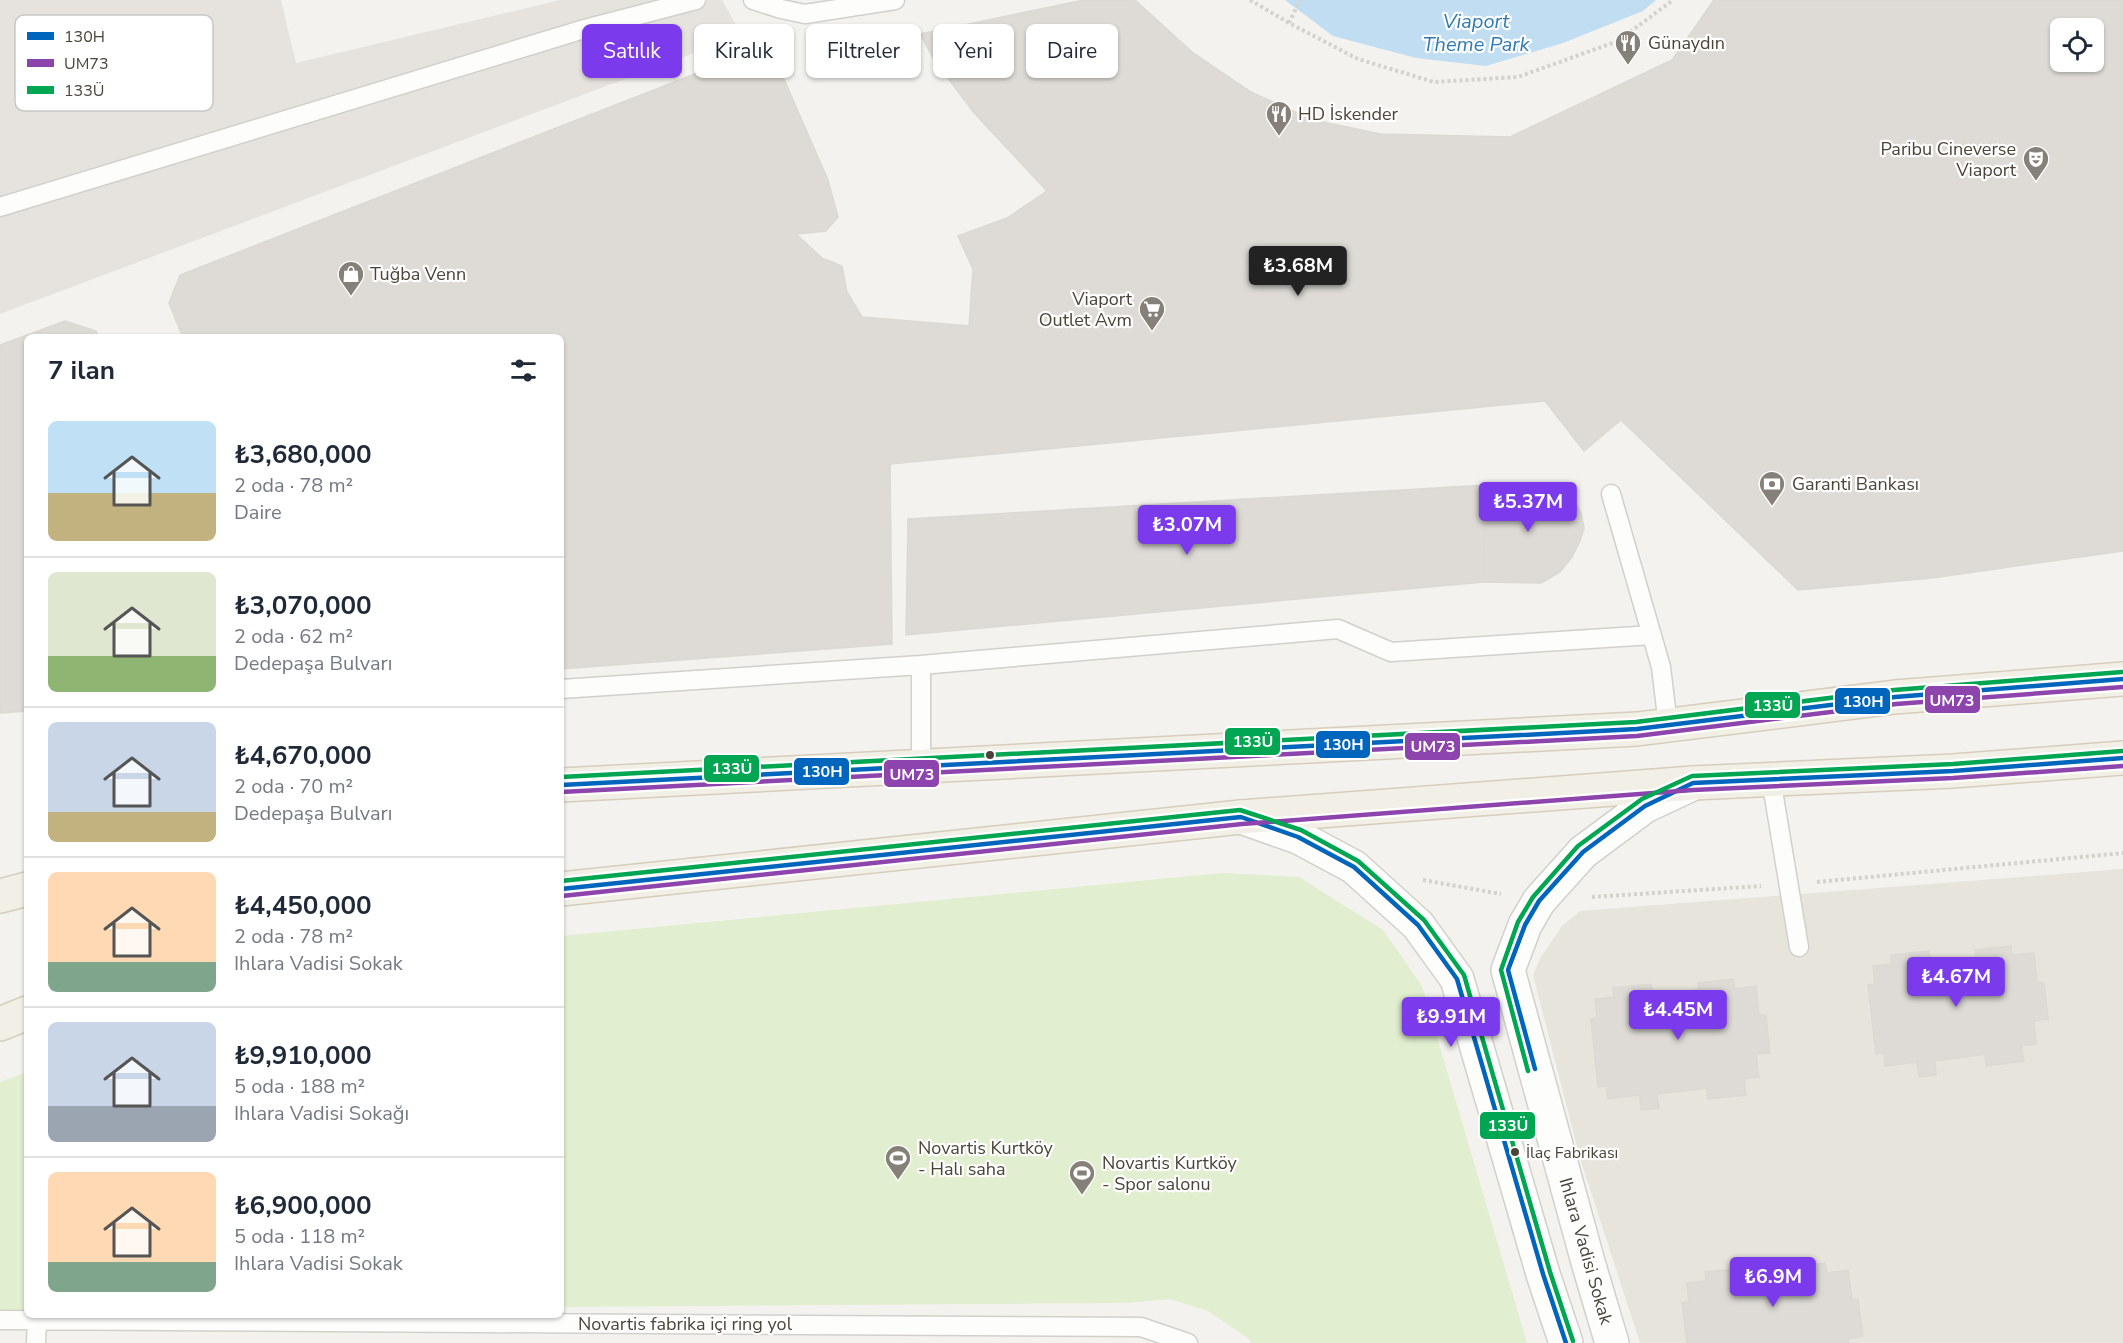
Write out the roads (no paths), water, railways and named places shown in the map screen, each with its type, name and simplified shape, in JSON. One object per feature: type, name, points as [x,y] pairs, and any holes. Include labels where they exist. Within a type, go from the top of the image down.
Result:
[{"type":"main road","points":[[564,785],[1637,729],[1894,697],[2123,679]]},
{"type":"main road","points":[[564,889],[1241,817],[1693,783],[1953,771],[2123,758]]},
{"type":"main road","points":[[0,896],[24,890]]},
{"type":"main road","points":[[0,1024],[24,1014]]},
{"type":"street","name":"Ihlara Vadisi Sokak","points":[[1612,1343],[1508,970],[1525,925],[1539,901],[1583,852],[1645,806],[1693,783]]},
{"type":"street","points":[[1241,817],[1298,837],[1354,867],[1419,925],[1457,979],[1543,1274],[1566,1343]]},
{"type":"lane","points":[[0,207],[581,30],[696,0]]},
{"type":"lane","points":[[753,0],[805,14],[895,0]]},
{"type":"lane","points":[[1611,494],[1661,668],[1668,725]]},
{"type":"lane","points":[[564,689],[921,665],[1338,629],[1391,652],[1652,635]]},
{"type":"lane","points":[[921,665],[921,765]]},
{"type":"lane","points":[[1771,779],[1799,947]]},
{"type":"lane","name":"Novartis fabrika içi ring yol","points":[[0,1320],[1141,1327],[1188,1343]]},
{"type":"lane","points":[[36,1343],[37,1320]]},
{"type":"water","name":"Viaport Theme Park","points":[[1285,0],[1656,0],[1643,11],[1563,43],[1486,66],[1416,58],[1333,36]]},
{"type":"place","name":"Günaydın","points":[[1628,66]]},
{"type":"place","name":"HD İskender","points":[[1279,137]]},
{"type":"place","name":"Paribu Cineverse Viaport","points":[[2036,182]]},
{"type":"place","name":"Tuğba Venn","points":[[351,297]]},
{"type":"place","name":"Viaport Outlet Avm","points":[[1152,332]]},
{"type":"place","name":"Garanti Bankası","points":[[1772,507]]},
{"type":"place","name":"İlaç Fabrikası","points":[[1515,1152]]},
{"type":"place","name":"Novartis Kurtköy - Halı saha","points":[[898,1181]]},
{"type":"place","name":"Novartis Kurtköy - Spor salonu","points":[[1082,1196]]}]
